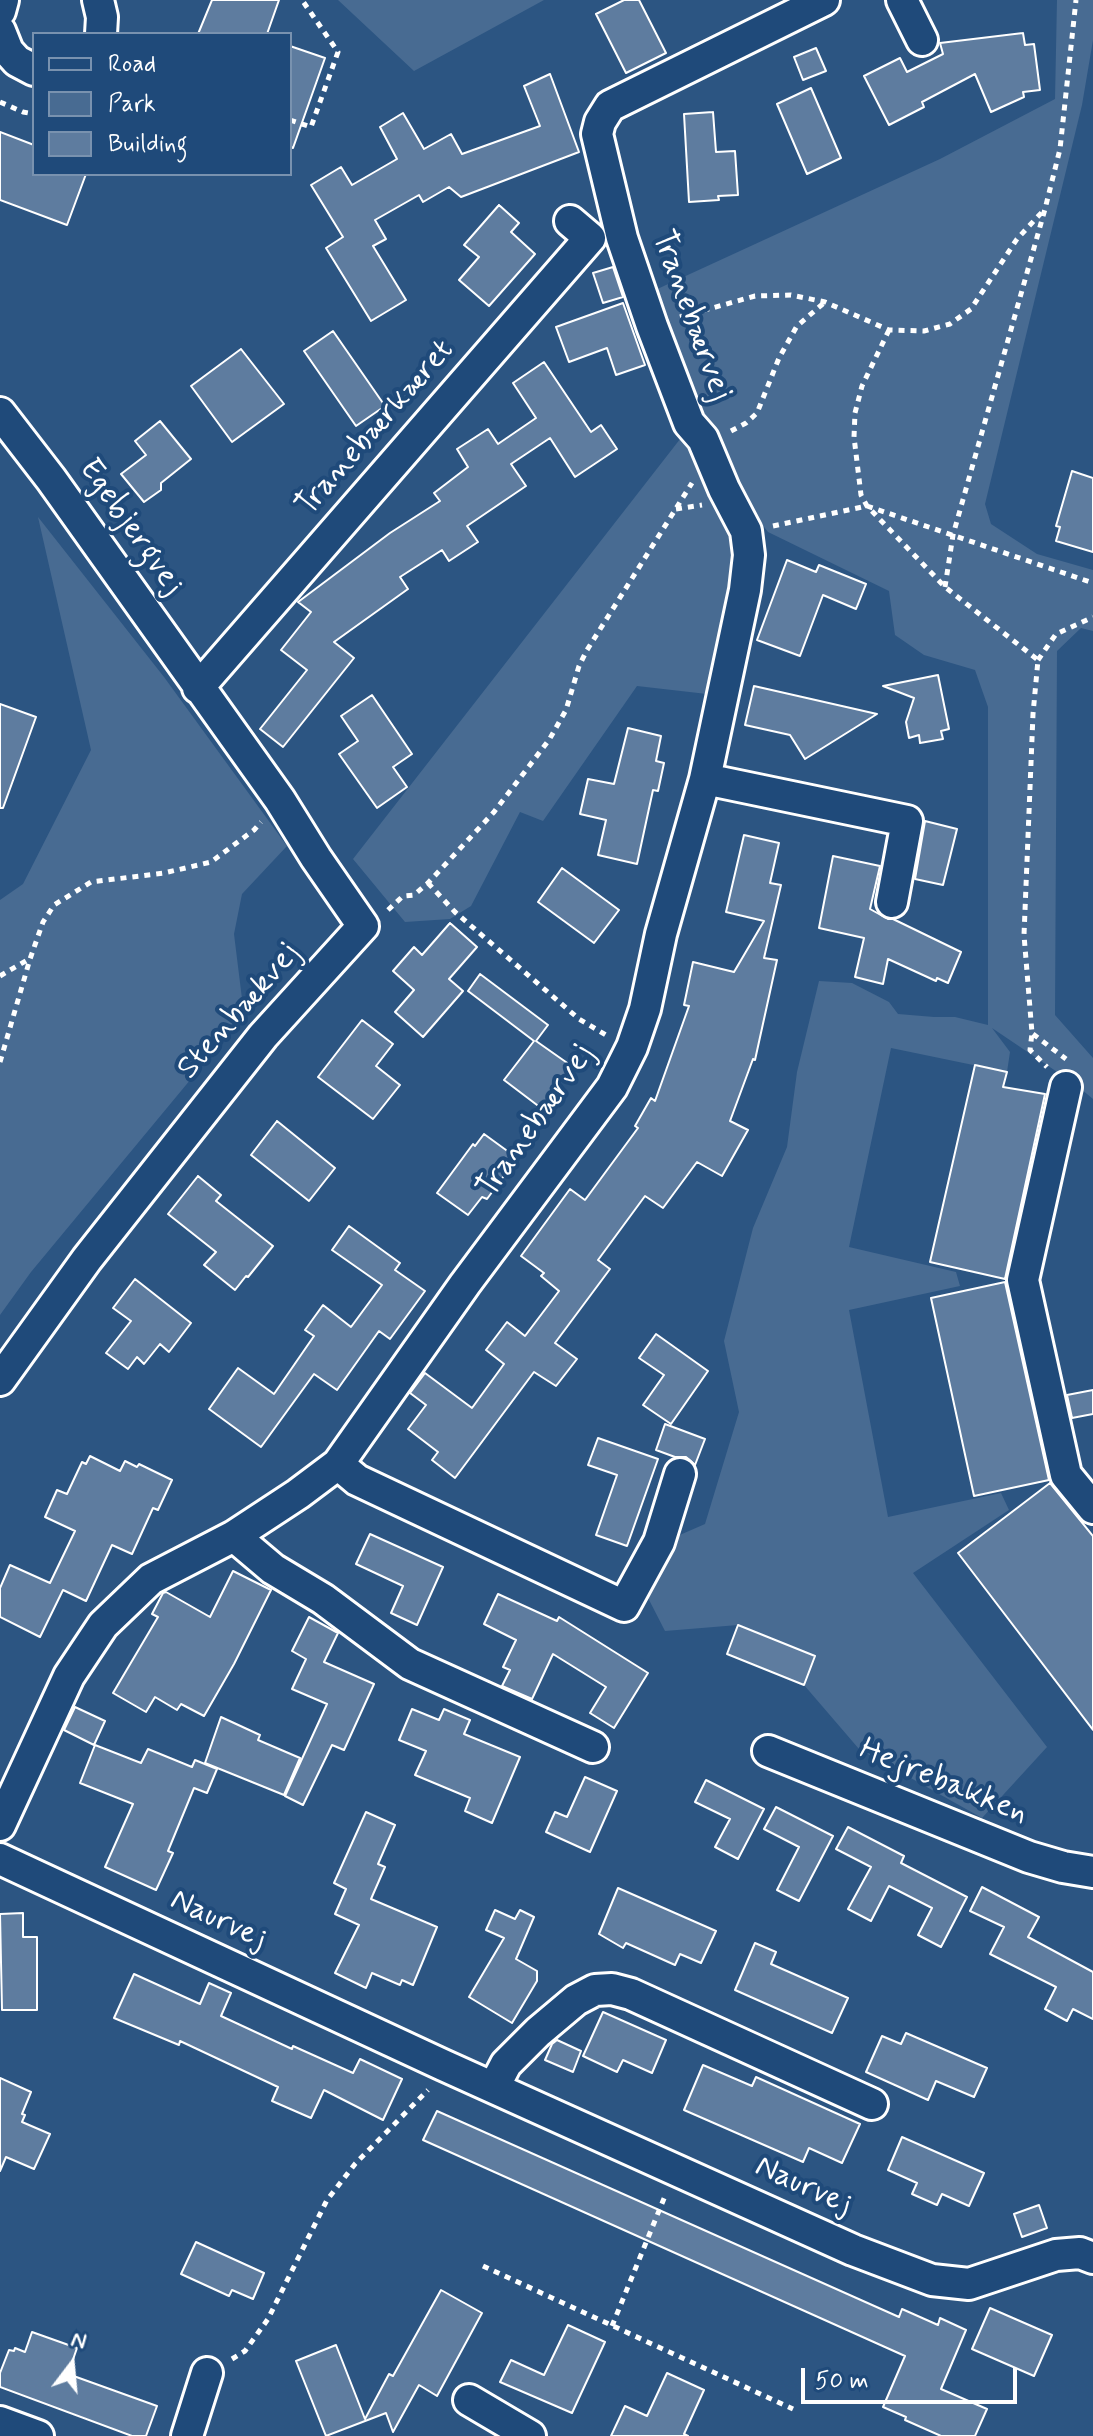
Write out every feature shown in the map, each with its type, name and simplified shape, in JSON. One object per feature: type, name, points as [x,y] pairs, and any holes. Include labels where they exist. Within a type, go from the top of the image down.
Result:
[{"type":"street","points":[[0,11],[3,0]]},
{"type":"street","points":[[98,0],[101,32]]},
{"type":"street","name":"Tranebærvej","points":[[0,1825],[69,1676],[103,1625],[151,1579],[234,1536],[338,1464],[465,1284],[612,1087],[632,1047],[645,1009],[661,934],[705,779],[745,590],[749,555],[746,531],[707,449],[689,423],[652,326],[622,238],[597,134],[610,106],[824,0]]},
{"type":"street","points":[[902,0],[922,40]]},
{"type":"street","points":[[0,31],[8,51],[17,61],[32,69]]},
{"type":"street","name":"Tranebærkæret","points":[[198,688],[590,238],[570,221]]},
{"type":"street","name":"Egebjergvej","points":[[0,413],[51,479],[198,688]]},
{"type":"street","points":[[198,688],[280,800],[363,926]]},
{"type":"street","points":[[705,779],[907,821],[892,902]]},
{"type":"street","name":"Stenbækvej","points":[[0,1380],[87,1259],[263,1036],[363,926]]},
{"type":"street","points":[[1066,1087],[1023,1280],[1066,1475],[1093,1508]]},
{"type":"street","points":[[338,1464],[357,1480],[624,1606],[659,1542],[680,1474]]},
{"type":"street","points":[[234,1536],[273,1569],[323,1599],[410,1664],[593,1747]]},
{"type":"street","name":"Hejrebakken","points":[[768,1751],[1029,1857],[1093,1872]]},
{"type":"street","name":"Naurvej","points":[[0,1859],[443,2065],[853,2250],[932,2280],[969,2284],[1056,2255],[1080,2253],[1093,2258]]},
{"type":"street","points":[[494,2087],[506,2064],[576,2000],[595,1990],[612,1989],[631,1994],[872,2104]]},
{"type":"street","points":[[187,2436],[207,2373]]},
{"type":"street","points":[[469,2400],[530,2436]]},
{"type":"street","points":[[0,2422],[38,2436]]},
{"type":"path","points":[[292,121],[311,127],[338,52],[302,0]]},
{"type":"path","points":[[945,587],[953,535],[1060,149],[1076,0]]},
{"type":"path","points":[[0,102],[32,114]]},
{"type":"path","points":[[652,326],[755,296],[791,295],[825,302],[889,330],[924,331],[950,324],[971,309],[1017,239],[1045,209]]},
{"type":"path","points":[[363,926],[393,907],[403,896],[414,895],[428,883],[494,812],[549,740],[566,710],[587,650],[699,471],[707,449],[757,413],[779,358],[797,326],[825,302]]},
{"type":"path","points":[[889,330],[862,386],[855,413],[854,437],[861,495],[867,506],[945,587],[1038,660]]},
{"type":"path","points":[[746,531],[867,506],[1093,583]]},
{"type":"path","points":[[1066,1087],[1030,1050],[1032,1033],[1024,935],[1033,714],[1038,660],[1056,634],[1093,617]]},
{"type":"path","points":[[0,1062],[30,959],[43,922],[54,905],[91,882],[164,873],[211,862],[254,830],[280,800]]},
{"type":"path","points":[[428,883],[455,912],[579,1019],[621,1045],[632,1047]]},
{"type":"path","points":[[0,976],[30,959]]},
{"type":"path","points":[[207,2373],[245,2351],[268,2319],[327,2200],[355,2164],[435,2083],[443,2065]]},
{"type":"path","points":[[612,2326],[676,2170]]},
{"type":"path","points":[[483,2266],[793,2409]]},
{"type":"green space","points":[[338,0],[544,0],[414,71]]},
{"type":"green space","points":[[1057,0],[1093,0],[1093,40],[1082,105],[985,504],[991,524],[1037,554],[1093,570],[1093,631],[1081,628],[1057,651],[1055,1015],[1093,1058],[1093,1099],[992,1028],[1010,1052],[1007,1072],[891,1048],[849,1247],[956,1272],[960,1286],[849,1310],[888,1517],[1001,1493],[1009,1510],[913,1573],[1047,1747],[982,1818],[859,1749],[804,1685],[815,1656],[738,1625],[665,1631],[645,1592],[666,1541],[705,1524],[739,1412],[724,1341],[753,1228],[787,1147],[797,1072],[819,981],[852,983],[889,1002],[898,1014],[955,1017],[988,1025],[988,707],[975,670],[924,655],[895,635],[889,591],[768,532],[741,497],[701,424],[653,291],[940,159],[1055,99]]},
{"type":"green space","points":[[684,434],[735,526],[733,591],[707,694],[637,686],[543,821],[520,812],[471,906],[450,919],[405,922],[353,859]]},
{"type":"green space","points":[[38,517],[164,677],[287,846],[242,894],[234,934],[244,1015],[31,1272],[0,1315],[0,900],[23,884],[91,750]]},
{"type":"building","points":[[212,0],[279,0],[268,32],[199,32]]},
{"type":"building","points":[[624,0],[639,0],[666,53],[626,73],[596,14]]},
{"type":"building","points":[[1023,33],[1025,45],[1034,44],[1040,90],[1023,92],[1024,97],[991,112],[975,74],[922,102],[924,107],[889,125],[864,76],[900,58],[907,72],[943,54],[940,43]]},
{"type":"building","points":[[292,47],[325,58],[292,148]]},
{"type":"building","points":[[816,48],[826,71],[803,80],[794,57]]},
{"type":"building","points":[[550,74],[579,152],[461,197],[449,187],[423,202],[419,195],[375,220],[386,239],[373,246],[406,300],[371,321],[326,248],[343,237],[311,185],[341,167],[352,185],[397,159],[380,127],[403,113],[424,149],[451,134],[462,154],[540,126],[524,86]]},
{"type":"building","points":[[811,88],[841,158],[807,174],[777,104]]},
{"type":"building","points":[[713,112],[716,152],[735,151],[738,195],[689,202],[684,114]]},
{"type":"building","points":[[0,132],[32,144],[32,176],[85,176],[67,225],[0,200]]},
{"type":"building","points":[[499,205],[519,223],[511,232],[535,254],[489,306],[459,280],[479,257],[464,245]]},
{"type":"building","points":[[613,267],[623,297],[603,303],[593,273]]},
{"type":"building","points":[[623,303],[645,365],[616,375],[607,348],[569,362],[556,327]]},
{"type":"building","points":[[333,331],[385,406],[356,426],[304,351]]},
{"type":"building","points":[[241,349],[284,404],[232,442],[191,386]]},
{"type":"building","points":[[544,362],[591,432],[601,425],[617,449],[575,477],[550,438],[511,464],[526,486],[467,526],[478,542],[449,561],[442,550],[400,577],[408,589],[334,642],[354,658],[283,747],[260,729],[307,670],[281,650],[311,612],[298,602],[390,533],[440,501],[434,493],[468,467],[457,449],[488,429],[498,444],[536,418],[513,383]]},
{"type":"building","points":[[160,421],[191,459],[161,483],[161,490],[144,502],[121,474],[146,455],[135,441]]},
{"type":"building","points":[[1072,471],[1093,478],[1093,552],[1056,541],[1060,527],[1056,526]]},
{"type":"building","points":[[787,560],[816,572],[819,565],[866,584],[856,609],[823,595],[800,656],[757,640]]},
{"type":"building","points":[[938,675],[949,729],[941,731],[943,739],[920,743],[919,735],[909,738],[906,722],[914,698],[883,686]]},
{"type":"building","points":[[754,686],[877,714],[805,759],[790,735],[745,725]]},
{"type":"building","points":[[372,695],[412,754],[393,767],[407,787],[377,808],[339,754],[358,741],[341,716]]},
{"type":"building","points":[[0,704],[36,717],[3,808],[0,808]]},
{"type":"building","points":[[628,728],[661,736],[656,761],[664,763],[658,791],[653,790],[637,864],[598,855],[606,820],[580,814],[588,779],[614,784]]},
{"type":"building","points":[[925,821],[957,829],[943,885],[915,879]]},
{"type":"building","points":[[744,835],[779,843],[770,883],[781,885],[764,958],[777,960],[755,1060],[730,1121],[748,1130],[722,1176],[697,1162],[663,1208],[645,1196],[598,1260],[610,1269],[555,1343],[577,1359],[556,1386],[534,1372],[455,1478],[432,1460],[438,1452],[408,1429],[426,1405],[410,1393],[425,1373],[472,1408],[504,1364],[486,1350],[507,1322],[525,1336],[559,1291],[541,1276],[544,1273],[521,1256],[570,1189],[585,1200],[638,1128],[635,1126],[651,1098],[655,1101],[689,1006],[684,1005],[693,962],[734,972],[764,921],[726,912]]},
{"type":"building","points":[[833,856],[880,866],[870,909],[961,952],[948,983],[937,978],[936,981],[888,959],[883,984],[855,977],[864,938],[819,928]]},
{"type":"building","points":[[562,868],[619,910],[594,943],[538,902]]},
{"type":"building","points":[[450,923],[477,947],[449,979],[463,991],[423,1037],[395,1012],[414,990],[393,971],[414,947],[422,955]]},
{"type":"building","points":[[480,974],[548,1025],[536,1041],[573,1067],[541,1108],[504,1080],[534,1041],[468,991]]},
{"type":"building","points":[[362,1020],[393,1044],[376,1066],[400,1085],[373,1119],[318,1077]]},
{"type":"building","points":[[975,1065],[1007,1072],[1003,1087],[1045,1094],[1005,1279],[930,1262]]},
{"type":"building","points":[[277,1121],[335,1168],[309,1201],[251,1155]]},
{"type":"building","points":[[484,1134],[517,1158],[487,1199],[482,1197],[468,1215],[437,1193]]},
{"type":"building","points":[[198,1176],[221,1195],[216,1201],[273,1246],[235,1290],[204,1265],[216,1252],[168,1214]]},
{"type":"building","points":[[349,1226],[400,1263],[395,1270],[425,1291],[390,1339],[379,1331],[337,1390],[314,1374],[261,1447],[209,1409],[238,1368],[274,1394],[314,1336],[305,1330],[323,1305],[351,1327],[382,1285],[332,1250]]},
{"type":"building","points":[[135,1279],[191,1323],[169,1352],[160,1344],[144,1364],[137,1357],[128,1369],[106,1353],[131,1321],[113,1308]]},
{"type":"building","points":[[1005,1282],[1049,1480],[974,1496],[931,1298]]},
{"type":"building","points":[[656,1334],[708,1371],[671,1424],[643,1405],[664,1375],[639,1358]]},
{"type":"building","points":[[1093,1390],[1093,1414],[1072,1418],[1067,1395]]},
{"type":"building","points":[[665,1424],[705,1439],[695,1465],[686,1457],[675,1457],[656,1450]]},
{"type":"building","points":[[598,1438],[658,1459],[627,1546],[596,1535],[617,1475],[588,1465]]},
{"type":"building","points":[[90,1456],[120,1471],[125,1461],[137,1467],[139,1464],[172,1480],[158,1510],[153,1508],[132,1554],[112,1545],[86,1601],[63,1590],[40,1637],[0,1617],[0,1588],[10,1565],[50,1583],[75,1531],[45,1517],[57,1490],[67,1494],[82,1462],[86,1464]]},
{"type":"building","points":[[1050,1483],[1093,1536],[1093,1730],[958,1553]]},
{"type":"building","points":[[370,1534],[443,1567],[417,1625],[391,1613],[403,1586],[356,1564]]},
{"type":"building","points":[[233,1571],[271,1590],[204,1716],[181,1704],[177,1710],[155,1697],[146,1712],[113,1693],[158,1617],[152,1614],[163,1593],[210,1617]]},
{"type":"building","points":[[498,1594],[557,1621],[559,1617],[648,1673],[614,1728],[590,1713],[606,1687],[553,1654],[532,1699],[502,1686],[510,1670],[503,1667],[516,1640],[484,1624]]},
{"type":"building","points":[[309,1617],[338,1633],[324,1662],[374,1684],[344,1750],[332,1745],[303,1805],[285,1796],[327,1704],[292,1689],[306,1659],[292,1651]]},
{"type":"building","points":[[738,1625],[815,1656],[804,1685],[727,1654]]},
{"type":"building","points":[[75,1707],[105,1721],[94,1745],[64,1730]]},
{"type":"building","points":[[412,1709],[439,1720],[444,1709],[470,1720],[464,1734],[520,1757],[492,1823],[465,1811],[470,1798],[415,1775],[426,1751],[399,1740]]},
{"type":"building","points":[[221,1717],[260,1735],[258,1740],[300,1758],[284,1795],[205,1763]]},
{"type":"building","points":[[95,1745],[141,1763],[148,1749],[192,1767],[195,1760],[217,1769],[207,1793],[194,1788],[168,1851],[173,1853],[156,1890],[105,1867],[133,1804],[80,1783]]},
{"type":"building","points":[[585,1777],[617,1791],[590,1852],[546,1832],[555,1812],[567,1817]]},
{"type":"building","points":[[706,1780],[764,1809],[738,1859],[715,1847],[730,1819],[695,1802]]},
{"type":"building","points":[[776,1807],[833,1836],[799,1901],[777,1890],[799,1847],[764,1829]]},
{"type":"building","points":[[366,1812],[395,1825],[378,1864],[385,1867],[371,1899],[437,1927],[413,1985],[402,1980],[400,1985],[372,1973],[366,1988],[335,1973],[359,1925],[335,1914],[346,1889],[334,1883]]},
{"type":"building","points":[[848,1827],[904,1856],[901,1863],[967,1897],[941,1947],[918,1935],[932,1908],[889,1886],[871,1921],[848,1909],[871,1867],[836,1849]]},
{"type":"building","points":[[982,1887],[1039,1917],[1028,1937],[1093,1972],[1093,2019],[1073,2009],[1067,2021],[1045,2009],[1056,1987],[990,1954],[1004,1927],[970,1911]]},
{"type":"building","points":[[618,1888],[716,1931],[701,1963],[680,1954],[675,1965],[626,1943],[623,1948],[599,1934]]},
{"type":"building","points":[[495,1910],[515,1919],[520,1910],[534,1917],[516,1959],[537,1971],[537,1981],[512,2023],[469,1997],[504,1938],[486,1930]]},
{"type":"building","points":[[23,1913],[23,1937],[37,1937],[37,2010],[2,2010],[0,1914]]},
{"type":"building","points":[[755,1943],[776,1952],[771,1964],[848,1998],[832,2033],[735,1990]]},
{"type":"building","points":[[134,1974],[200,2004],[209,1983],[231,1993],[221,2016],[353,2073],[360,2059],[402,2079],[383,2120],[324,2090],[311,2118],[272,2101],[278,2087],[180,2041],[179,2045],[114,2018]]},
{"type":"building","points":[[603,2012],[666,2040],[652,2073],[623,2060],[617,2072],[583,2056]]},
{"type":"building","points":[[906,2033],[987,2068],[974,2097],[936,2081],[928,2100],[866,2072],[882,2036],[901,2044]]},
{"type":"building","points":[[557,2040],[581,2051],[573,2072],[545,2060]]},
{"type":"building","points":[[703,2065],[752,2086],[756,2077],[860,2124],[842,2163],[809,2148],[803,2162],[684,2110]]},
{"type":"building","points":[[0,2078],[31,2092],[22,2122],[50,2134],[34,2169],[6,2157],[0,2171]]},
{"type":"building","points":[[437,2111],[899,2317],[902,2309],[938,2325],[940,2318],[966,2330],[941,2389],[987,2409],[975,2436],[941,2436],[883,2407],[905,2356],[423,2140]]},
{"type":"building","points":[[902,2137],[984,2173],[969,2206],[942,2194],[937,2205],[912,2194],[917,2183],[888,2170]]},
{"type":"building","points":[[1039,2205],[1047,2228],[1022,2237],[1014,2214]]},
{"type":"building","points":[[196,2242],[264,2273],[253,2299],[232,2290],[229,2296],[181,2274]]},
{"type":"building","points":[[441,2290],[482,2313],[437,2396],[419,2385],[393,2432],[386,2413],[326,2436],[296,2361],[336,2345],[365,2419]]},
{"type":"building","points":[[990,2308],[1052,2335],[1034,2376],[972,2349]]},
{"type":"building","points":[[568,2325],[605,2342],[572,2413],[500,2382],[511,2360],[544,2375]]},
{"type":"building","points":[[32,2332],[77,2348],[68,2374],[157,2406],[146,2436],[132,2436],[0,2387],[0,2373],[9,2350],[14,2351],[15,2348],[25,2352]]},
{"type":"building","points":[[667,2373],[704,2390],[684,2434],[688,2436],[611,2436],[625,2406],[647,2416]]}]
